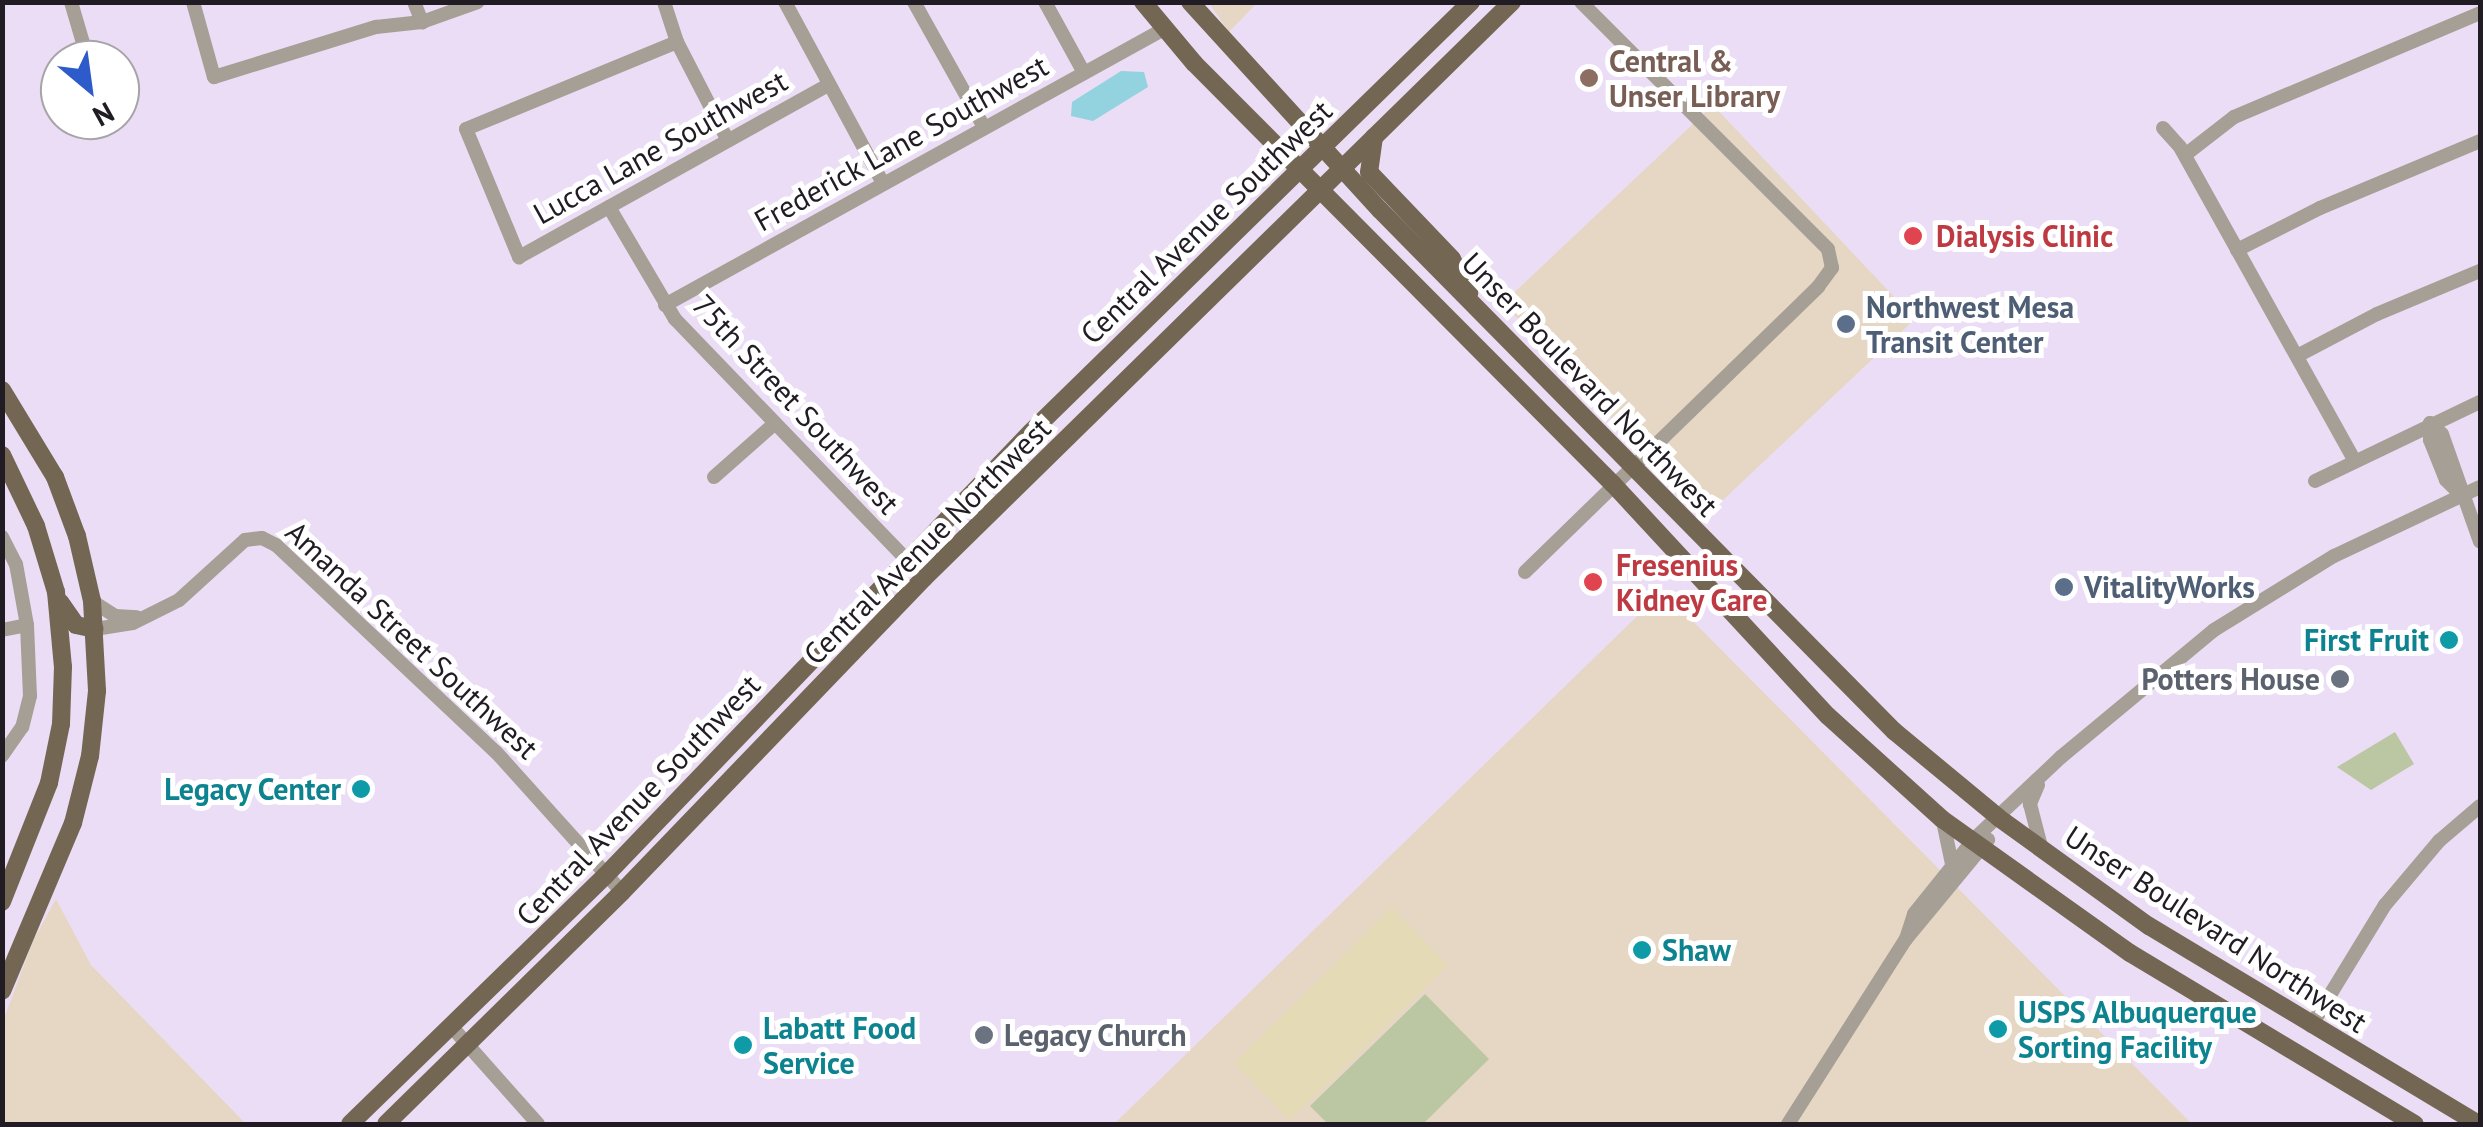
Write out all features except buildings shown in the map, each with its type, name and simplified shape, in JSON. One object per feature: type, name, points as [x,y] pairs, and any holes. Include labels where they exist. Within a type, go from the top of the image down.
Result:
[{"type":"main road","name":"Unser Boulevard Northwest","points":[[1143,2],[1164,29],[1613,484],[1828,716],[1942,819],[2130,953],[2415,1124]]},
{"type":"main road","name":"Unser Boulevard Northwest","points":[[1190,2],[1341,169],[1859,698],[1998,818],[2149,926],[2480,1124]]},
{"type":"main road","name":"Central Avenue Southwest","points":[[350,1124],[605,876],[906,559],[1471,2]]},
{"type":"main road","name":"Central Avenue Northwest","points":[[386,1124],[622,892],[924,578],[1512,2]]},
{"type":"main road","points":[[1374,137],[1369,172],[1452,260],[1478,310]]},
{"type":"main road","points":[[2,390],[55,477],[77,536],[92,601],[96,690],[84,785],[61,857],[2,991]]},
{"type":"main road","points":[[2,455],[36,526],[56,592],[69,618],[94,628]]},
{"type":"main road","points":[[2,902],[40,813],[60,724],[63,667],[56,592]]},
{"type":"main road","points":[[522,957],[537,976]]},
{"type":"street","points":[[71,2],[82,40]]},
{"type":"street","points":[[193,2],[214,78],[376,27],[422,22],[478,2]]},
{"type":"street","points":[[414,2],[422,22]]},
{"type":"street","points":[[664,2],[677,42],[728,141]]},
{"type":"street","points":[[785,2],[883,182]]},
{"type":"street","points":[[914,2],[984,127]]},
{"type":"street","points":[[1045,2],[1084,73]]},
{"type":"street","points":[[1525,572],[1827,277],[1832,258],[1828,249],[1581,2]]},
{"type":"street","points":[[2184,155],[2234,117],[2480,14]]},
{"type":"street","name":"Frederick Lane Southwest","points":[[665,305],[1164,29]]},
{"type":"street","name":"Lucca Lane Southwest","points":[[677,42],[466,129],[520,257],[828,85]]},
{"type":"street","points":[[2163,128],[2184,155],[2355,461]]},
{"type":"street","points":[[2237,250],[2320,208],[2480,140]]},
{"type":"street","name":"75th Street Southwest","points":[[609,207],[665,305],[773,425],[924,578]]},
{"type":"street","points":[[2297,356],[2377,314],[2480,271]]},
{"type":"street","points":[[2316,481],[2480,402]]},
{"type":"street","points":[[2430,424],[2442,434],[2458,475],[2460,495],[2480,542]]},
{"type":"street","points":[[714,477],[773,425]]},
{"type":"street","points":[[1788,1124],[1906,939],[1998,818],[2044,774],[2112,713],[2244,608],[2334,556],[2480,487]]},
{"type":"street","points":[[2,536],[16,564],[27,625],[30,696],[22,727],[2,756]]},
{"type":"street","name":"Amanda Street Southwest","points":[[94,628],[120,627],[143,618],[196,588],[245,540],[262,538],[276,545],[461,723],[488,744],[622,892]]},
{"type":"street","points":[[92,601],[116,616],[143,618]]},
{"type":"street","points":[[2,630],[27,625]]},
{"type":"street","points":[[2042,850],[2030,804],[2044,774]]},
{"type":"street","points":[[2311,1026],[2384,906],[2440,842],[2480,806]]},
{"type":"street","points":[[1942,819],[1952,864]]},
{"type":"street","points":[[1906,939],[1914,914],[1952,864],[1979,843]]},
{"type":"street","points":[[451,1026],[538,1124]]},
{"type":"shaded area","points":[[1209,3],[1257,3],[1229,32]]},
{"type":"shaded area","points":[[1121,71],[1144,72],[1148,87],[1093,121],[1071,116],[1072,102]]},
{"type":"shaded area","points":[[1713,105],[1915,319],[1705,517],[1503,303]]},
{"type":"shaded area","points":[[1663,591],[2192,1124],[1114,1124]]},
{"type":"shaded area","points":[[2395,732],[2414,764],[2371,790],[2337,767]]},
{"type":"shaded area","points":[[56,899],[91,965],[246,1124],[3,1124],[3,1021],[33,941]]},
{"type":"shaded area","points":[[1425,994],[1489,1059],[1423,1124],[1328,1124],[1310,1106]]},
{"type":"sand","points":[[1392,908],[1448,965],[1290,1120],[1234,1063]]},
{"type":"place","name":"Central & Unser Library","points":[[1589,78]]},
{"type":"place","name":"Dialysis Clinic","points":[[1913,236]]},
{"type":"place","name":"Northwest Mesa Transit Center","points":[[1846,324]]},
{"type":"place","name":"Fresenius Kidney Care","points":[[1593,582]]},
{"type":"place","name":"VitalityWorks","points":[[2064,587]]},
{"type":"place","name":"First Fruit","points":[[2449,640]]},
{"type":"place","name":"Potters House","points":[[2340,679]]},
{"type":"place","name":"Legacy Center","points":[[361,789]]},
{"type":"place","name":"Shaw","points":[[1642,950]]},
{"type":"place","name":"USPS Albuquerque Sorting Facility","points":[[1998,1029]]},
{"type":"place","name":"Legacy Church","points":[[984,1035]]},
{"type":"place","name":"Labatt Food Service","points":[[743,1045]]}]
